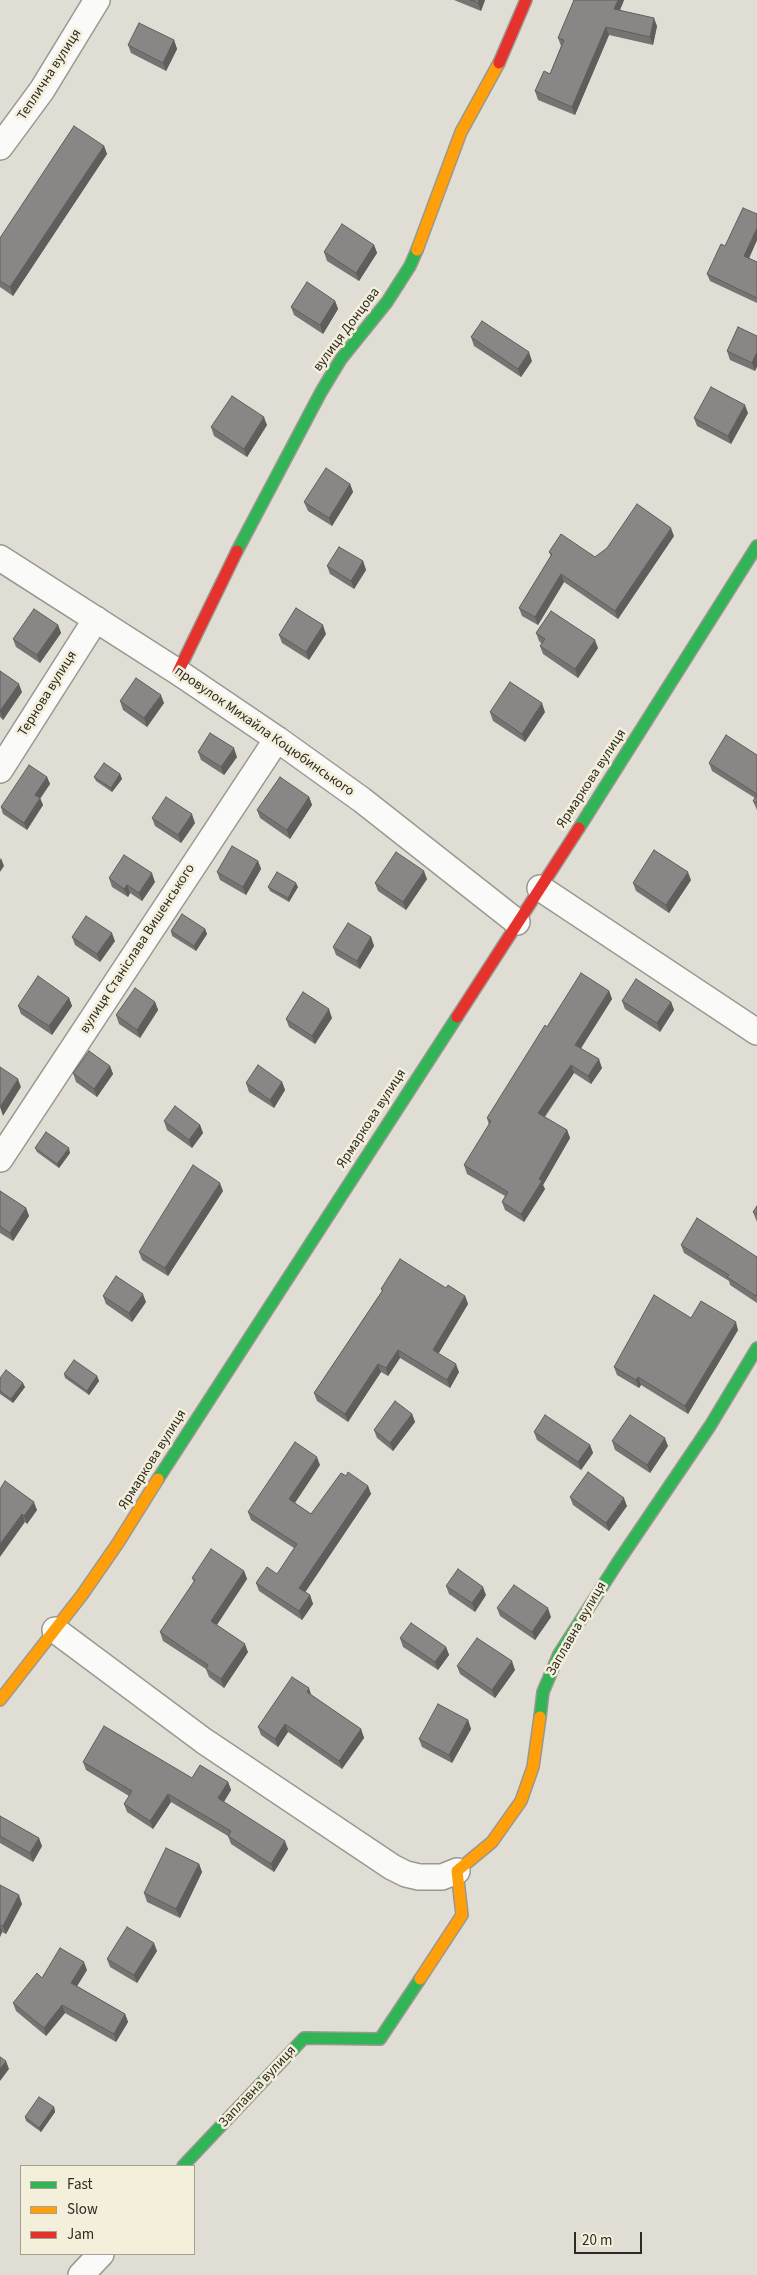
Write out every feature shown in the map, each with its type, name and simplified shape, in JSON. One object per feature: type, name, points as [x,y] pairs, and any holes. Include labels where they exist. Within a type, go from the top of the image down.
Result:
[{"type":"street","name":"Теплична вулиця","points":[[0,147],[42,90],[97,0]]},
{"type":"street","name":"вулиця Донцова","points":[[178,672],[227,570],[321,392],[341,359],[387,302],[410,266],[426,231],[460,132],[494,74],[526,0]]},
{"type":"street","name":"Ярмаркова вулиця","points":[[0,1700],[55,1630],[118,1543],[540,888],[757,546]]},
{"type":"street","name":"провулок Михайла Коцюбинського","points":[[0,558],[178,672],[277,739],[456,872],[518,922]]},
{"type":"street","name":"Тернова вулиця","points":[[0,770],[96,619]]},
{"type":"street","name":"вулиця Станіслава Вишенського","points":[[0,1159],[277,739]]},
{"type":"street","points":[[540,888],[757,1032]]},
{"type":"street","name":"Заплавна вулиця","points":[[184,2165],[304,2038],[380,2039],[462,1915],[457,1871],[492,1842],[515,1811],[533,1767],[541,1703],[548,1677],[556,1660],[612,1570],[710,1426],[757,1348]]},
{"type":"street","points":[[55,1630],[196,1736],[392,1867],[419,1878],[442,1877],[457,1871]]},
{"type":"street","points":[[81,2275],[100,2255]]},
{"type":"building","points":[[574,0],[618,0],[614,9],[654,18],[650,37],[606,27],[572,107],[535,91],[544,71],[550,74],[564,40],[558,38]]},
{"type":"building","points":[[139,23],[174,40],[163,63],[128,45]]},
{"type":"building","points":[[74,126],[104,146],[10,287],[0,281],[0,238]]},
{"type":"building","points":[[743,208],[757,214],[757,228],[744,256],[757,262],[757,298],[707,274],[721,244],[725,246]]},
{"type":"building","points":[[342,224],[374,245],[356,273],[324,252]]},
{"type":"building","points":[[307,282],[335,301],[320,325],[291,307]]},
{"type":"building","points":[[482,321],[529,352],[518,369],[471,337]]},
{"type":"building","points":[[738,327],[757,336],[757,352],[752,363],[727,351]]},
{"type":"building","points":[[711,387],[745,405],[728,436],[694,418]]},
{"type":"building","points":[[232,396],[264,417],[244,449],[211,427]]},
{"type":"building","points":[[326,468],[350,484],[329,518],[304,502]]},
{"type":"building","points":[[637,504],[671,528],[615,611],[561,574],[535,617],[519,608],[552,554],[549,552],[561,534],[595,557],[607,548]]},
{"type":"building","points":[[339,547],[363,561],[351,581],[327,566]]},
{"type":"building","points":[[296,608],[323,625],[306,652],[279,635]]},
{"type":"building","points":[[34,609],[58,625],[37,655],[13,639]]},
{"type":"building","points":[[551,611],[595,640],[575,669],[540,646],[545,639],[536,633]]},
{"type":"building","points":[[0,671],[19,684],[0,711]]},
{"type":"building","points":[[136,678],[161,695],[144,718],[120,701]]},
{"type":"building","points":[[510,682],[542,703],[522,734],[490,712]]},
{"type":"building","points":[[210,733],[234,748],[221,767],[198,752]]},
{"type":"building","points":[[726,735],[757,755],[757,794],[709,763]]},
{"type":"building","points":[[104,763],[120,774],[111,788],[94,777]]},
{"type":"building","points":[[29,765],[47,777],[35,795],[40,798],[24,823],[1,807]]},
{"type":"building","points":[[280,777],[309,797],[287,830],[257,810]]},
{"type":"building","points":[[757,795],[757,803],[753,801]]},
{"type":"building","points":[[166,797],[192,814],[178,835],[152,818]]},
{"type":"building","points":[[232,846],[258,861],[243,887],[217,872]]},
{"type":"building","points":[[654,850],[688,872],[666,905],[633,883]]},
{"type":"building","points":[[396,852],[424,871],[403,902],[375,883]]},
{"type":"building","points":[[124,855],[152,873],[139,893],[127,885],[124,889],[109,878]]},
{"type":"building","points":[[277,872],[296,883],[288,898],[268,887]]},
{"type":"building","points":[[182,914],[205,929],[194,946],[171,931]]},
{"type":"building","points":[[86,916],[112,933],[97,954],[72,937]]},
{"type":"building","points":[[348,923],[371,937],[357,961],[333,947]]},
{"type":"building","points":[[581,973],[609,991],[575,1045],[599,1059],[588,1076],[571,1065],[538,1113],[567,1130],[539,1179],[542,1181],[521,1214],[502,1202],[508,1192],[464,1165],[491,1121],[487,1118],[545,1025],[547,1027]]},
{"type":"building","points":[[38,976],[69,998],[49,1026],[18,1006]]},
{"type":"building","points":[[636,979],[671,1002],[657,1023],[622,1001]]},
{"type":"building","points":[[135,988],[155,1002],[137,1030],[116,1015]]},
{"type":"building","points":[[303,992],[329,1009],[312,1036],[286,1019]]},
{"type":"building","points":[[89,1051],[110,1066],[94,1089],[73,1073]]},
{"type":"building","points":[[258,1065],[282,1082],[270,1100],[246,1083]]},
{"type":"building","points":[[0,1067],[18,1079],[0,1107]]},
{"type":"building","points":[[175,1106],[200,1125],[189,1140],[164,1121]]},
{"type":"building","points":[[46,1132],[69,1148],[57,1164],[35,1148]]},
{"type":"building","points":[[193,1165],[220,1183],[165,1268],[139,1252]]},
{"type":"building","points":[[0,1191],[26,1208],[10,1233],[0,1226]]},
{"type":"building","points":[[757,1206],[757,1214],[753,1212]]},
{"type":"building","points":[[697,1218],[757,1257],[756,1296],[727,1277],[729,1275],[681,1245]]},
{"type":"building","points":[[400,1259],[446,1288],[448,1285],[465,1296],[433,1350],[456,1364],[447,1380],[398,1350],[386,1368],[378,1364],[345,1414],[314,1393],[383,1290],[381,1289]]},
{"type":"building","points":[[116,1276],[143,1294],[129,1313],[103,1296]]},
{"type":"building","points":[[654,1295],[691,1318],[701,1301],[736,1322],[685,1406],[638,1377],[636,1380],[614,1367]]},
{"type":"building","points":[[74,1360],[97,1376],[87,1391],[64,1374]]},
{"type":"building","points":[[6,1370],[23,1383],[11,1399],[0,1391],[0,1378]]},
{"type":"building","points":[[395,1401],[412,1414],[390,1443],[374,1430]]},
{"type":"building","points":[[545,1415],[590,1445],[578,1462],[534,1432]]},
{"type":"building","points":[[630,1415],[665,1438],[647,1465],[612,1441]]},
{"type":"building","points":[[295,1442],[317,1457],[289,1499],[311,1514],[341,1473],[346,1476],[348,1472],[368,1486],[299,1588],[310,1595],[299,1611],[256,1583],[267,1567],[277,1574],[297,1544],[248,1512]]},
{"type":"building","points":[[588,1472],[624,1498],[606,1523],[570,1497]]},
{"type":"building","points":[[5,1481],[34,1502],[24,1516],[22,1514],[0,1544],[0,1489]]},
{"type":"building","points":[[211,1549],[244,1571],[211,1621],[245,1644],[221,1679],[206,1669],[208,1665],[160,1632],[195,1580],[192,1578]]},
{"type":"building","points":[[458,1569],[483,1587],[472,1603],[446,1586]]},
{"type":"building","points":[[514,1585],[548,1608],[532,1632],[497,1608]]},
{"type":"building","points":[[411,1623],[446,1647],[435,1662],[400,1638]]},
{"type":"building","points":[[477,1638],[512,1661],[492,1690],[457,1666]]},
{"type":"building","points":[[292,1677],[309,1688],[307,1692],[361,1729],[339,1761],[285,1724],[275,1739],[258,1727]]},
{"type":"building","points":[[438,1704],[468,1720],[449,1755],[419,1739]]},
{"type":"building","points":[[104,1726],[192,1778],[200,1765],[228,1782],[218,1798],[285,1841],[271,1864],[228,1836],[231,1831],[168,1794],[150,1821],[124,1804],[132,1791],[83,1762]]},
{"type":"building","points":[[0,1816],[39,1838],[30,1853],[0,1836]]},
{"type":"building","points":[[166,1848],[199,1864],[176,1909],[144,1893]]},
{"type":"building","points":[[0,1885],[19,1895],[3,1926],[0,1925]]},
{"type":"building","points":[[127,1927],[154,1943],[134,1975],[107,1959]]},
{"type":"building","points":[[60,1948],[84,1962],[71,1983],[125,2014],[114,2034],[62,2005],[44,2028],[13,2003],[37,1973],[42,1978]]},
{"type":"building","points":[[0,2057],[6,2061],[0,2069]]},
{"type":"building","points":[[39,2097],[54,2107],[39,2128],[25,2117]]},
{"type":"traffic: fast","points":[[237,551],[321,392],[341,359],[387,302],[410,266],[417,250]]},
{"type":"traffic: fast","points":[[579,828],[757,546]]},
{"type":"traffic: fast","points":[[158,1479],[457,1017]]},
{"type":"traffic: fast","points":[[540,1717],[543,1692],[559,1654],[618,1562],[710,1426],[757,1348]]},
{"type":"traffic: fast","points":[[184,2165],[304,2038],[380,2039],[420,1979]]},
{"type":"traffic: slow","points":[[417,250],[461,132],[499,63]]},
{"type":"traffic: slow","points":[[0,1700],[82,1595],[118,1543],[158,1479]]},
{"type":"traffic: slow","points":[[420,1979],[462,1915],[457,1871],[492,1842],[521,1801],[533,1767],[540,1717]]},
{"type":"traffic: jam","points":[[499,63],[526,0]]},
{"type":"traffic: jam","points":[[178,672],[237,551]]},
{"type":"traffic: jam","points":[[457,1017],[579,828]]}]
